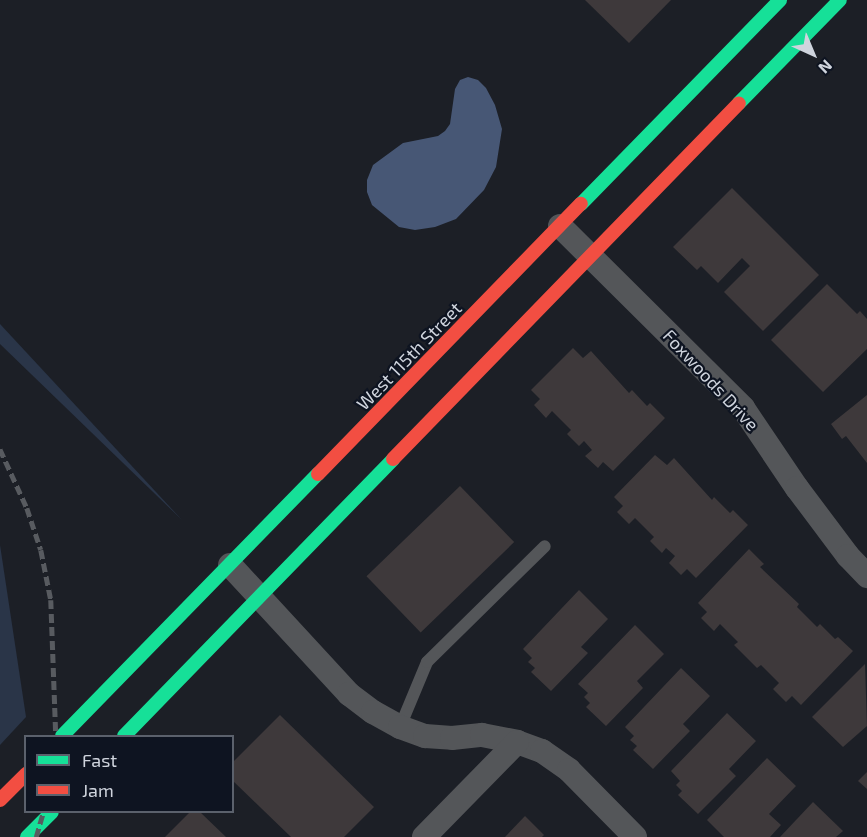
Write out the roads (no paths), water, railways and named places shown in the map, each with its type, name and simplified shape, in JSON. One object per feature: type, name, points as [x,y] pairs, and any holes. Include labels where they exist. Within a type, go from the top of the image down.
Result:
[{"type":"street","name":"West 115th Street","points":[[63,735],[780,0]]},
{"type":"street","points":[[125,735],[840,0]]},
{"type":"street","name":"Foxwoods Drive","points":[[560,226],[742,408],[797,488],[848,556],[867,576]]},
{"type":"street","points":[[230,565],[349,694],[373,712],[400,727],[425,736],[482,735],[517,742],[542,751],[569,770],[635,837]]},
{"type":"street","points":[[424,837],[517,742]]},
{"type":"street","points":[[0,800],[24,776]]},
{"type":"street","points":[[27,837],[51,813]]},
{"type":"lane","points":[[400,727],[427,662],[545,546]]},
{"type":"railway","points":[[0,449],[27,508],[41,550],[51,600],[56,735]]},
{"type":"railway","points":[[36,837],[43,813]]}]
